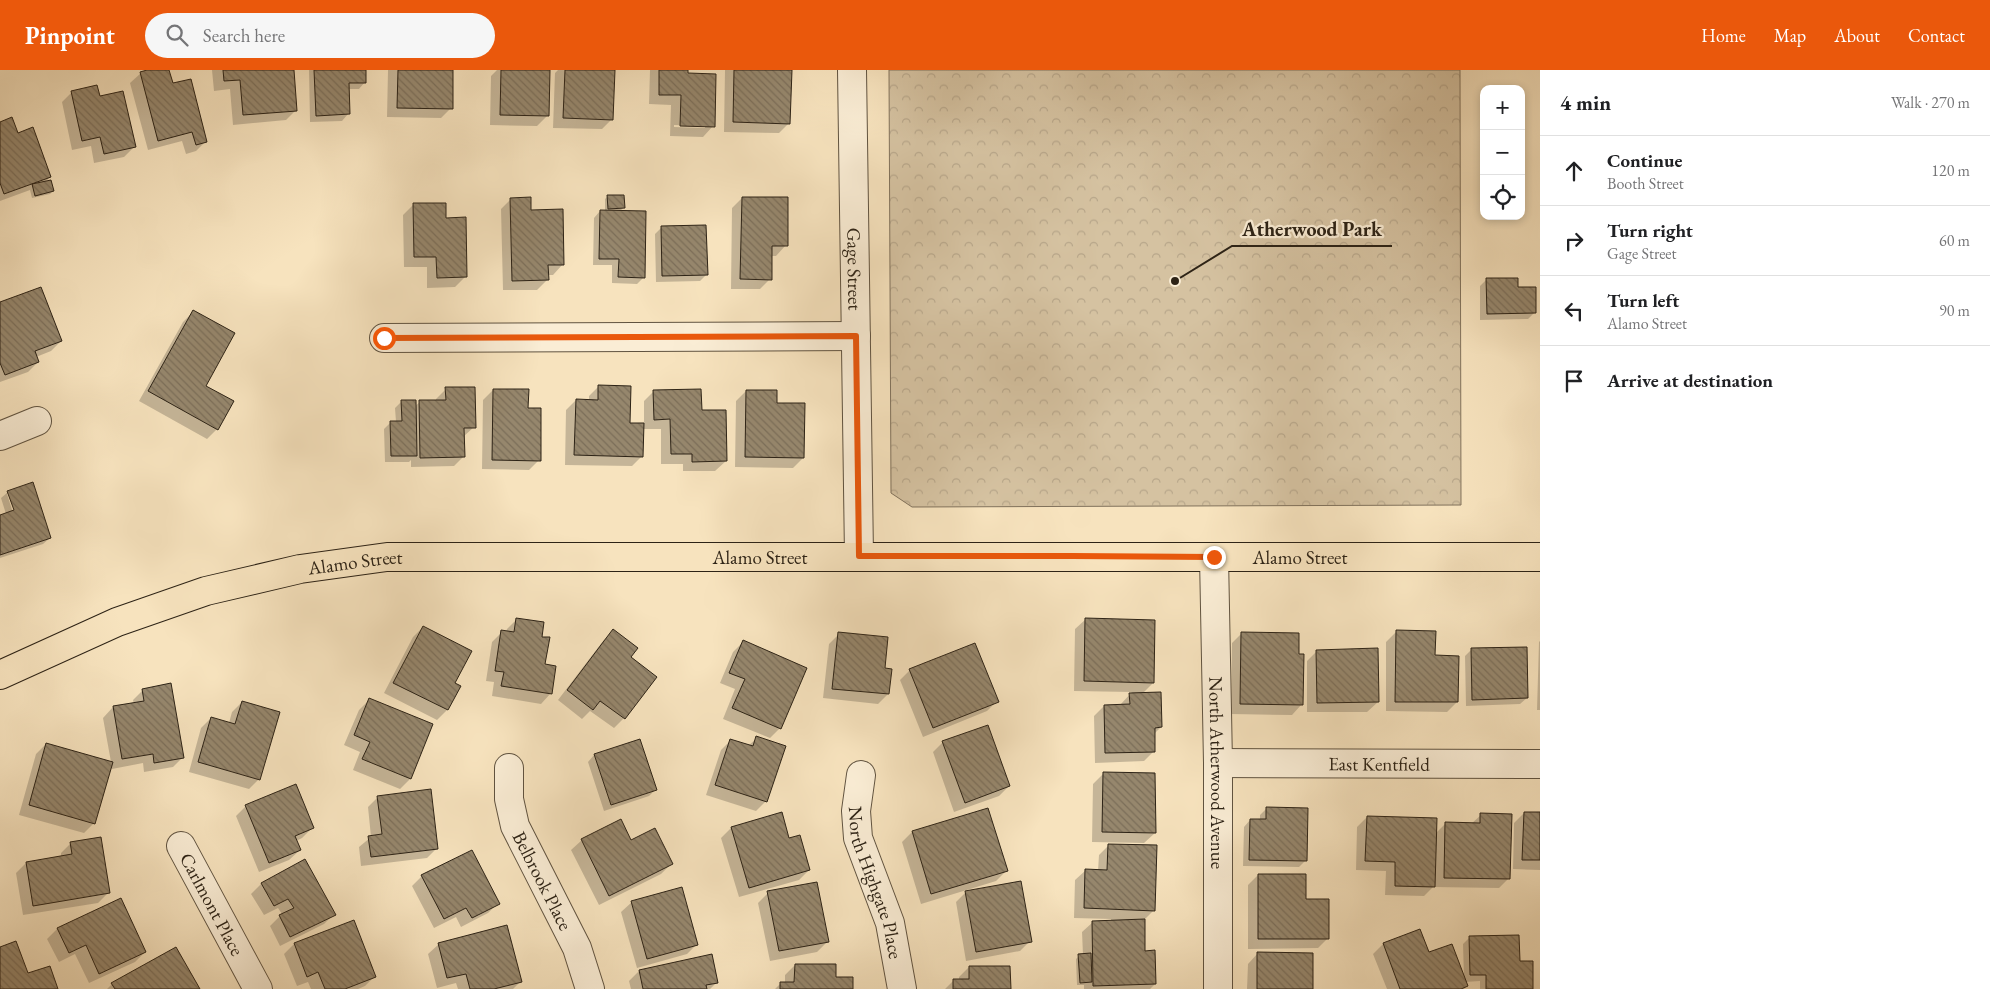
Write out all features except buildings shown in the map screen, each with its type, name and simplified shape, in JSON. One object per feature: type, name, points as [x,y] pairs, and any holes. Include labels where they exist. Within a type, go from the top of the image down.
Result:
[{"type":"main road","name":"Alamo Street","points":[[0,675],[117,622],[206,591],[300,569],[387,557],[1540,557]]},
{"type":"street","name":"Gage Street","points":[[852,70],[859,556]]},
{"type":"street","points":[[384,338],[856,336]]},
{"type":"street","points":[[0,436],[37,421]]},
{"type":"street","name":"North Atherwood Avenue","points":[[1214,557],[1218,763],[1218,989]]},
{"type":"street","name":"East Kentfield","points":[[1218,763],[1540,764]]},
{"type":"street","name":"Belbrook Place","points":[[509,768],[509,800],[515,826],[577,948],[590,989]]},
{"type":"street","name":"North Highgate Place","points":[[861,776],[856,811],[858,838],[890,923],[902,989]]},
{"type":"street","name":"Carlmont Place","points":[[180,846],[258,989]]},
{"type":"green space","points":[[889,70],[1460,70],[1461,505],[912,507],[891,493]]},
{"type":"place","name":"Atherwood Park","points":[[1175,281]]},
{"type":"route","points":[[384,338],[856,336],[859,556],[1214,557]]}]
